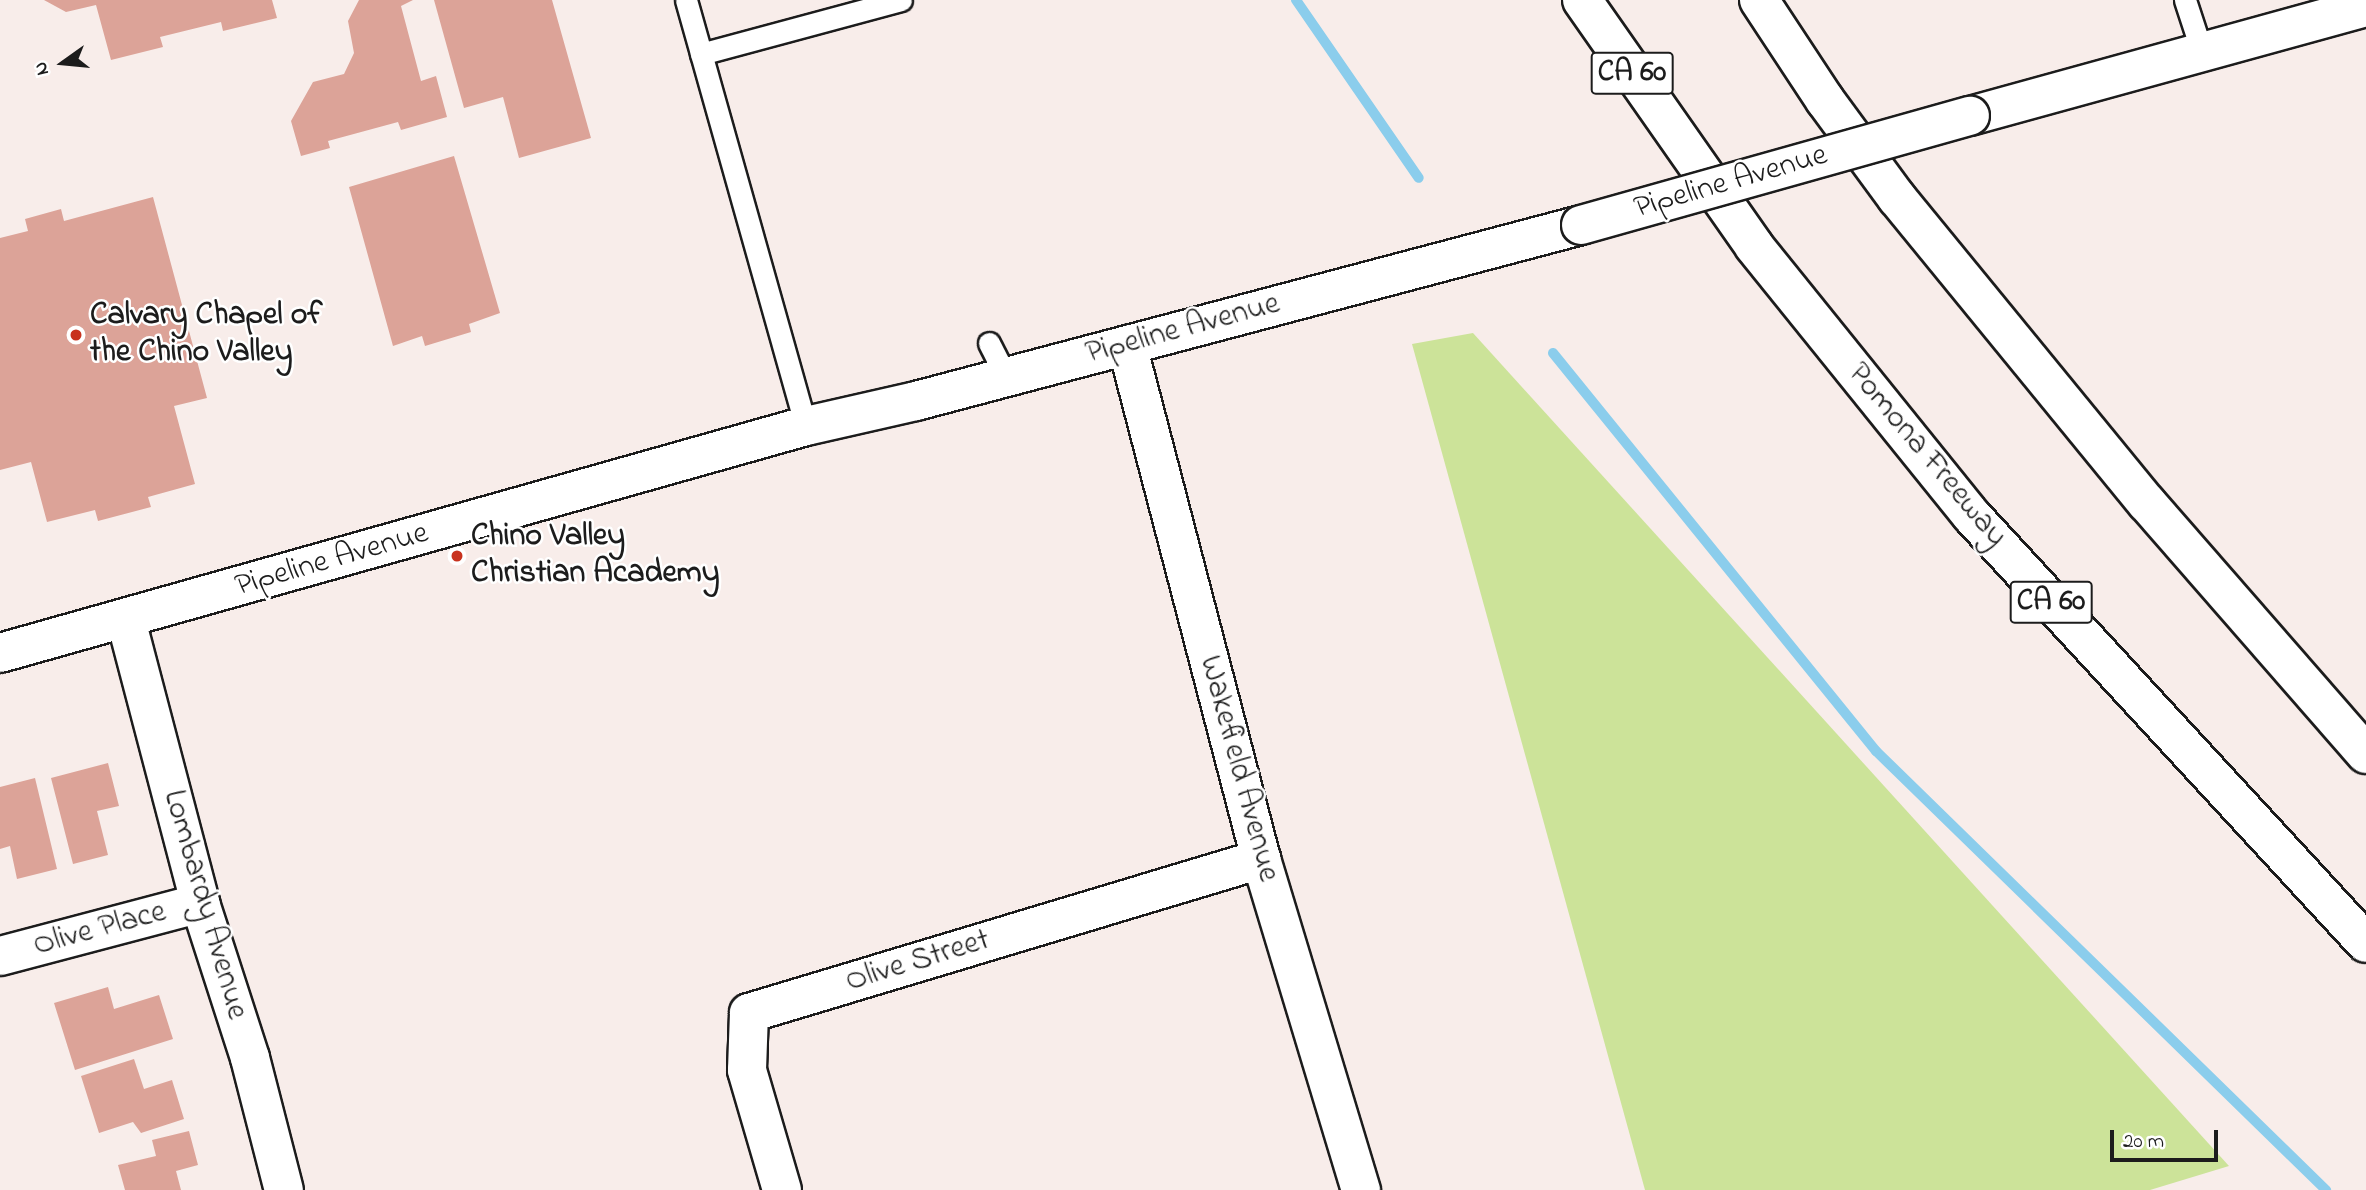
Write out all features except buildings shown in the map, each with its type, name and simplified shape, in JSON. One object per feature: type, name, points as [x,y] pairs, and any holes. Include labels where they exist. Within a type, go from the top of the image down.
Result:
[{"type":"main road","name":"Pomona Freeway","points":[[1582,0],[1754,246],[1971,515],[2366,943]]},
{"type":"main road","points":[[1759,0],[1825,100],[1897,198],[2147,503],[2366,754]]},
{"type":"main road","name":"Pipeline Avenue","points":[[0,653],[126,620],[806,426],[997,359],[1127,345],[1581,225],[2202,52],[2312,11],[2366,7]]},
{"type":"main road","name":"Wakefield Avenue","points":[[1127,345],[1261,859],[1361,1190]]},
{"type":"main road","name":"Lombardy Avenue","points":[[126,620],[200,903],[250,1058],[285,1190]]},
{"type":"main road","name":"Olive Street","points":[[782,1190],[747,1070],[749,1013],[1261,859]]},
{"type":"main road","name":"Olive Place","points":[[0,957],[200,903]]},
{"type":"lane","points":[[686,0],[806,426]]},
{"type":"lane","points":[[701,54],[901,0]]},
{"type":"lane","points":[[2185,0],[2202,52]]},
{"type":"green space","points":[[1473,333],[2229,1166],[2150,1190],[1645,1190],[1412,344]]},
{"type":"waterway","points":[[1296,0],[1419,178]]},
{"type":"waterway","points":[[1553,353],[1876,751],[2326,1190]]},
{"type":"place","name":"Calvary Chapel of the Chino Valley","points":[[76,335]]},
{"type":"place","name":"Chino Valley Christian Academy","points":[[457,556]]}]
